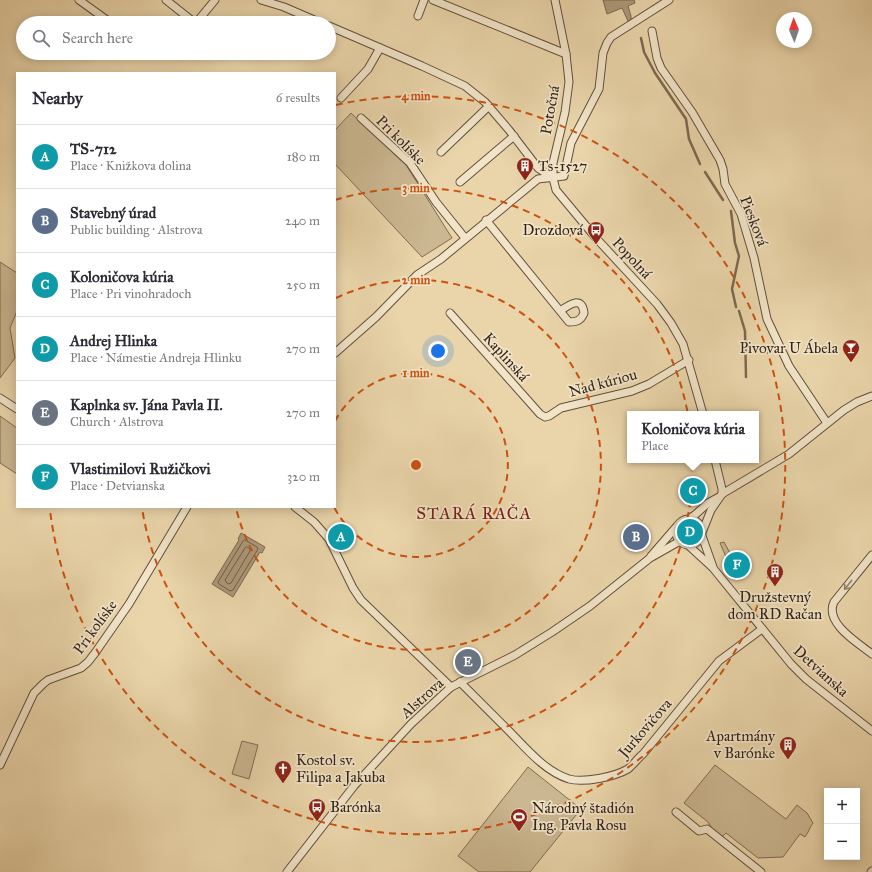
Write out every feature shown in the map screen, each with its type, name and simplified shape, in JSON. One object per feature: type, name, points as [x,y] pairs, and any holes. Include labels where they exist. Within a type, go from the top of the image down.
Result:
[{"type":"street","points":[[80,0],[102,16]]},
{"type":"street","points":[[166,0],[187,16]]},
{"type":"street","points":[[202,16],[215,0]]},
{"type":"street","points":[[263,0],[304,16]]},
{"type":"street","points":[[284,8],[289,0]]},
{"type":"street","points":[[418,16],[424,0]]},
{"type":"street","points":[[433,0],[566,54]]},
{"type":"street","name":"Potočná","points":[[553,178],[553,163],[567,102],[569,82],[566,54],[555,0]]},
{"type":"street","points":[[336,352],[376,317],[417,275],[441,259],[486,220],[538,179],[564,176],[571,143],[599,89],[603,53],[607,43],[612,37],[666,1]]},
{"type":"street","points":[[336,29],[465,86],[489,106],[538,168],[553,178]]},
{"type":"street","name":"Piesková","points":[[652,31],[657,58],[661,68],[692,112],[720,160],[725,184],[741,214],[754,258],[767,319],[789,366],[827,422]]},
{"type":"street","points":[[341,98],[368,69],[380,48]]},
{"type":"street","points":[[441,152],[489,106]]},
{"type":"street","name":"Pri kolíske","points":[[361,118],[410,162],[436,202],[465,238]]},
{"type":"street","points":[[460,182],[514,136]]},
{"type":"street","name":"Popolná","points":[[553,178],[556,190],[564,201],[656,304],[671,323],[683,344],[689,360],[702,411]]},
{"type":"street","points":[[486,220],[560,311]]},
{"type":"street","name":"Kaplinská","points":[[450,313],[540,414],[545,417]]},
{"type":"street","name":"Nad kúriou","points":[[545,417],[561,408],[632,392],[649,384],[689,360]]},
{"type":"street","points":[[716,463],[722,489],[720,495],[698,542],[689,546],[680,542],[676,533],[678,526],[682,521],[694,517],[708,503],[720,495],[789,454],[827,422],[850,406],[872,396]]},
{"type":"street","points":[[0,398],[16,408]]},
{"type":"street","name":"Pri kolíske","points":[[0,765],[34,693],[48,680],[81,668],[88,662],[129,604],[186,508]]},
{"type":"street","points":[[296,508],[314,522],[329,539],[353,588],[361,600],[451,687]]},
{"type":"street","points":[[689,519],[697,521],[702,533]]},
{"type":"street","name":"Alstrova","points":[[287,872],[354,786],[411,724],[451,687],[515,655],[590,606],[650,558],[678,526]]},
{"type":"street","name":"Detvianska","points":[[702,533],[713,568]]},
{"type":"street","name":"Alstrova","points":[[650,558],[680,542]]},
{"type":"street","name":"Detvianska","points":[[689,546],[713,568],[791,664],[806,679],[872,731]]},
{"type":"street","points":[[872,555],[834,602],[832,612],[834,619],[840,627],[872,654]]},
{"type":"street","name":"Jurkovičova","points":[[460,682],[533,755],[547,766],[562,776],[568,778],[590,780],[608,776],[629,768],[643,754],[719,661],[762,629]]},
{"type":"street","points":[[676,812],[699,831],[707,829],[761,872]]},
{"type":"shaded area","points":[[351,113],[406,165],[452,238],[422,257],[336,165],[336,129]]},
{"type":"shaded area","points":[[0,262],[16,272],[16,313],[10,328],[15,358],[0,378]]},
{"type":"shaded area","points":[[0,416],[16,427],[16,473],[0,463]]},
{"type":"shaded area","points":[[724,542],[738,568],[732,571],[720,543]]},
{"type":"shaded area","points":[[242,741],[258,745],[249,779],[232,774]]},
{"type":"shaded area","points":[[715,765],[786,819],[797,805],[807,813],[813,823],[805,837],[800,834],[783,857],[758,858],[726,833],[722,837],[713,830],[708,822],[684,803]]},
{"type":"shaded area","name":"Národný štadión Ing. Pavla Rosu","points":[[528,767],[581,809],[530,872],[479,872],[458,856]]},
{"type":"water","points":[[603,0],[634,0],[635,3],[628,6],[631,20],[628,21],[622,8],[607,14]]},
{"type":"water","points":[[241,533],[265,547],[262,553],[260,552],[233,597],[212,584],[239,540],[238,539]]},
{"type":"waterway","points":[[641,38],[644,52],[655,73],[686,119],[689,139],[700,164]]},
{"type":"waterway","points":[[705,172],[723,200]]},
{"type":"waterway","points":[[731,211],[735,243],[739,256],[732,289],[736,307]]},
{"type":"waterway","points":[[739,311],[745,331],[746,377]]},
{"type":"place","name":"Ts-1527","points":[[525,181]]},
{"type":"place","name":"Drozdová","points":[[596,245]]},
{"type":"place","name":"Pivovar U Ábela","points":[[851,363]]},
{"type":"place","name":"Koloničova kúria","points":[[693,491]]},
{"type":"place","name":"Andrej Hlinka","points":[[690,532]]},
{"type":"place","name":"TS-712","points":[[341,537]]},
{"type":"place","name":"Stavebný úrad","points":[[636,537]]},
{"type":"place","name":"Vlastimilovi Ružičkovi","points":[[737,565]]},
{"type":"place","name":"Družstevný dom RD Račan","points":[[775,587]]},
{"type":"place","name":"Kaplnka sv. Jána Pavla II.","points":[[468,662]]},
{"type":"place","name":"Apartmány v Barónke","points":[[788,760]]},
{"type":"place","name":"Kostol sv. Filipa a Jakuba","points":[[283,784]]},
{"type":"place","name":"Barónka","points":[[317,822]]},
{"type":"place","name":"Národný štadión Ing. Pavla Rosu","points":[[519,832]]},
{"type":"district","name":"STARÁ RAČA","points":[[474,513]]}]
